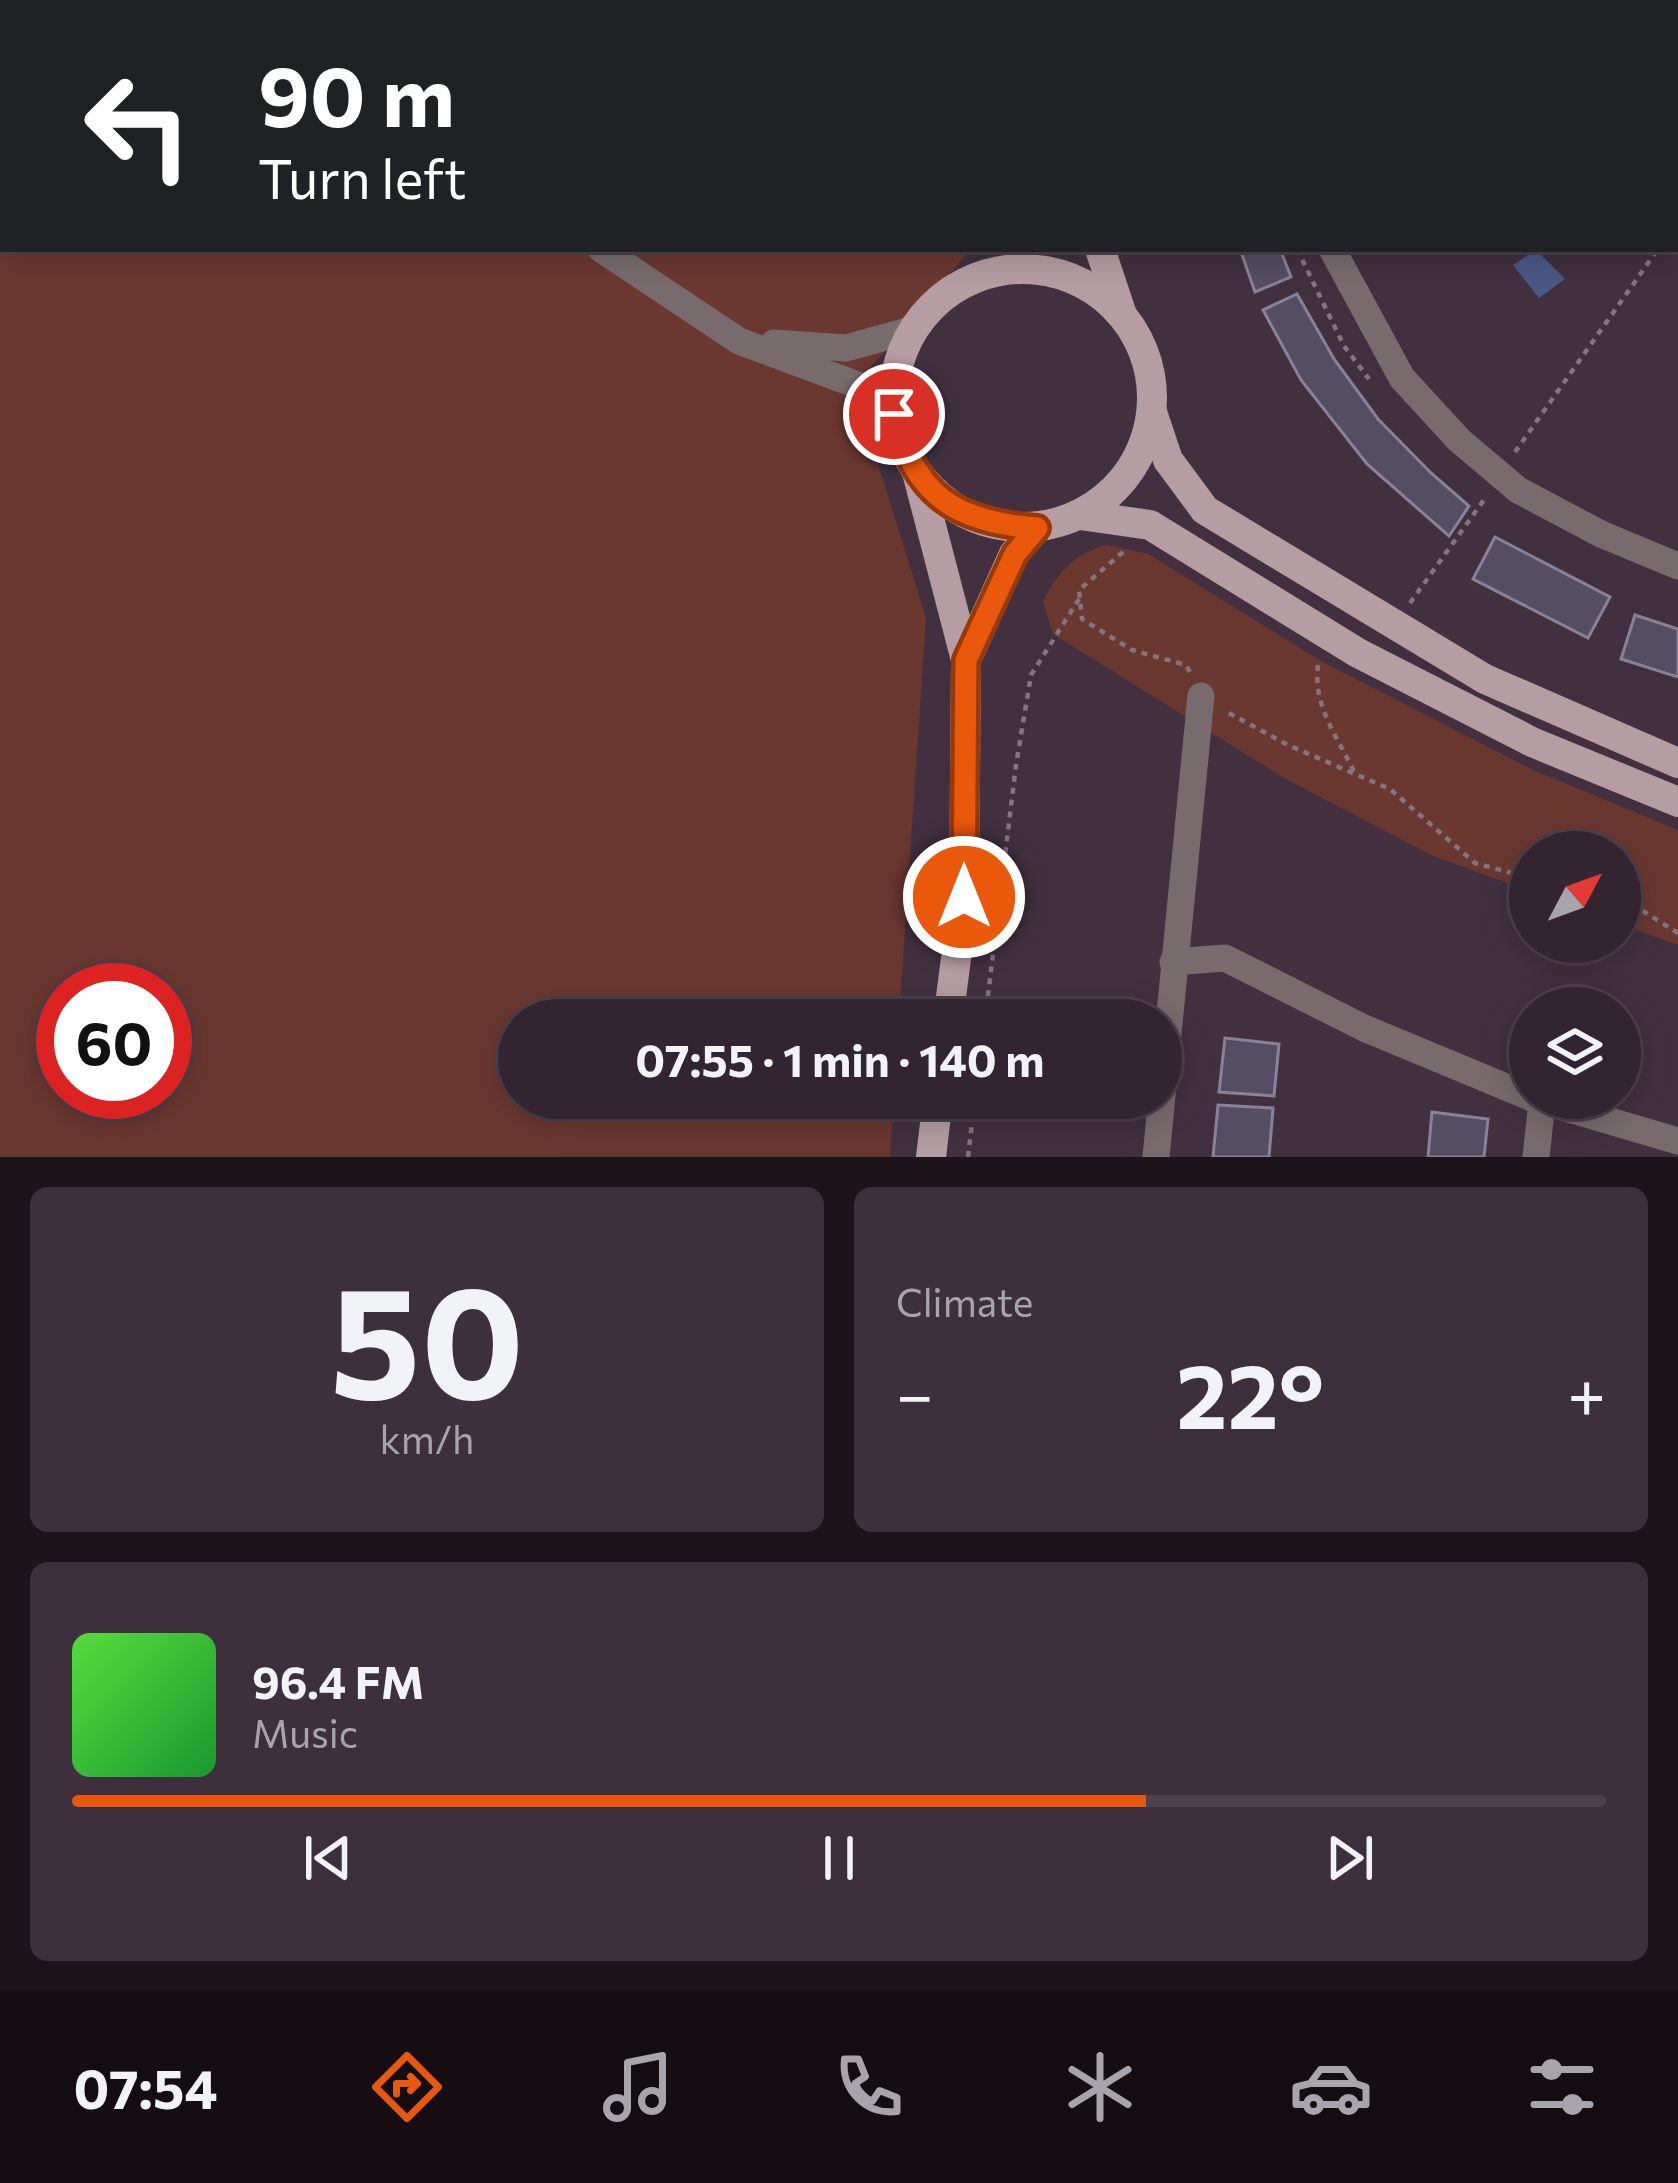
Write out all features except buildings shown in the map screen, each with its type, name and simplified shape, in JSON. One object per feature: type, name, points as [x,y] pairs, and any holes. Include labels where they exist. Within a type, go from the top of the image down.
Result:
[{"type":"main road","points":[[951,999],[964,897],[966,660],[918,476],[902,446],[894,414],[895,371],[911,330],[935,302],[998,252]]},
{"type":"main road","points":[[1101,252],[1122,315],[1141,344],[1151,378],[1152,412],[1168,460],[1205,510],[1485,679],[1678,763]]},
{"type":"main road","points":[[966,281],[1007,269],[1050,271],[1090,287],[1122,315]]},
{"type":"main road","points":[[918,476],[951,507],[992,525],[1037,528],[1080,515],[1115,490],[1140,454],[1152,412]]},
{"type":"main road","points":[[1080,515],[1150,525],[1358,653],[1532,742],[1678,802]]},
{"type":"main road","points":[[966,660],[1015,554],[1037,528]]},
{"type":"main road","points":[[931,1157],[936,1119]]},
{"type":"street","points":[[606,252],[739,341],[872,390],[894,414]]},
{"type":"street","points":[[1334,252],[1402,378],[1459,440],[1518,490],[1601,534],[1678,566]]},
{"type":"street","points":[[739,341],[846,348],[911,330]]},
{"type":"street","points":[[1156,1157],[1201,696]]},
{"type":"street","points":[[1173,962],[1225,958],[1364,1028],[1509,1088]]},
{"type":"street","points":[[1536,1119],[1537,1157]]},
{"type":"street","points":[[1603,1119],[1678,1141]]},
{"type":"path","points":[[1298,252],[1344,346],[1380,393]]},
{"type":"path","points":[[1513,455],[1656,252]]},
{"type":"path","points":[[1406,608],[1488,498],[1471,484]]},
{"type":"path","points":[[1133,545],[1079,590],[1082,619],[1132,650],[1186,665],[1201,696],[1288,745],[1390,789],[1475,863],[1509,872]]},
{"type":"path","points":[[988,999],[1031,675],[1080,598]]},
{"type":"path","points":[[1320,655],[1316,683],[1331,731],[1356,776]]},
{"type":"path","points":[[1641,910],[1678,933]]},
{"type":"path","points":[[968,1157],[973,1119]]},
{"type":"shaded area","points":[[0,252],[968,252],[854,387],[926,618],[900,999],[498,999],[498,1119],[893,1119],[890,1157],[0,1157]]},
{"type":"shaded area","points":[[1106,545],[1148,554],[1321,661],[1533,770],[1678,830],[1678,945],[1641,932],[1641,831],[1509,831],[1509,883],[1431,855],[1284,778],[1053,634],[1043,601],[1062,572]]},
{"type":"water","points":[[1538,252],[1565,279],[1539,298],[1513,265]]},
{"type":"route","points":[[894,414],[902,446],[918,476],[951,507],[992,525],[1037,528],[1015,554],[966,660],[964,897]]}]
